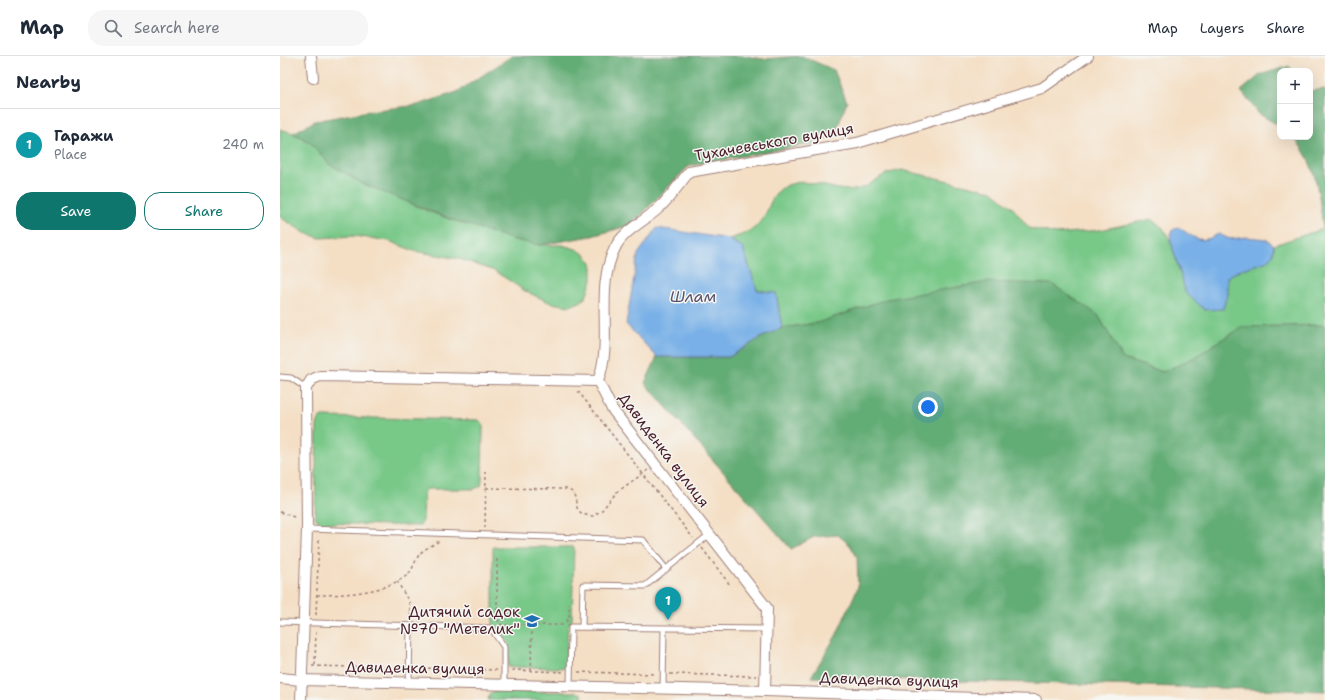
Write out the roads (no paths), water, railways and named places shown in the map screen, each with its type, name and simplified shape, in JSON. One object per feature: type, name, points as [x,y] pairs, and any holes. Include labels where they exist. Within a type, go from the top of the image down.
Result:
[{"type":"street","points":[[311,56],[313,78]]},
{"type":"street","name":"Тухачевського вулиця","points":[[598,381],[603,369],[603,308],[607,277],[615,248],[625,235],[662,205],[690,172],[857,143],[1042,88],[1088,56]]},
{"type":"street","points":[[301,700],[307,525],[306,388],[311,380],[320,376],[598,381]]},
{"type":"street","name":"Давиденка вулиця","points":[[598,381],[612,409],[767,608],[765,677],[770,694]]},
{"type":"street","name":"Давиденка вулиця","points":[[280,678],[301,680],[663,689],[811,696],[1036,700]]},
{"type":"lane","points":[[280,377],[291,378],[306,388]]},
{"type":"lane","points":[[307,525],[319,529],[484,536],[642,540],[666,569]]},
{"type":"lane","points":[[582,627],[583,585],[645,586],[710,534]]},
{"type":"lane","points":[[280,622],[491,628],[504,647],[504,685]]},
{"type":"lane","points":[[409,683],[410,626]]},
{"type":"lane","points":[[570,687],[571,627],[766,629]]},
{"type":"lane","points":[[663,689],[664,628]]},
{"type":"water","name":"Шлам","points":[[657,228],[729,239],[743,248],[757,290],[776,293],[782,328],[760,338],[729,357],[657,357],[626,324],[638,254]]},
{"type":"water","points":[[1180,228],[1202,240],[1218,234],[1230,239],[1247,237],[1266,239],[1274,245],[1273,255],[1265,262],[1242,269],[1227,277],[1227,295],[1223,309],[1205,310],[1186,293],[1171,242],[1170,233],[1174,229]]},
{"type":"place","name":"Гаражи","points":[[668,620]]},
{"type":"place","name":"Дитячий садок №70 \"Метелик\"","points":[[532,621]]}]
